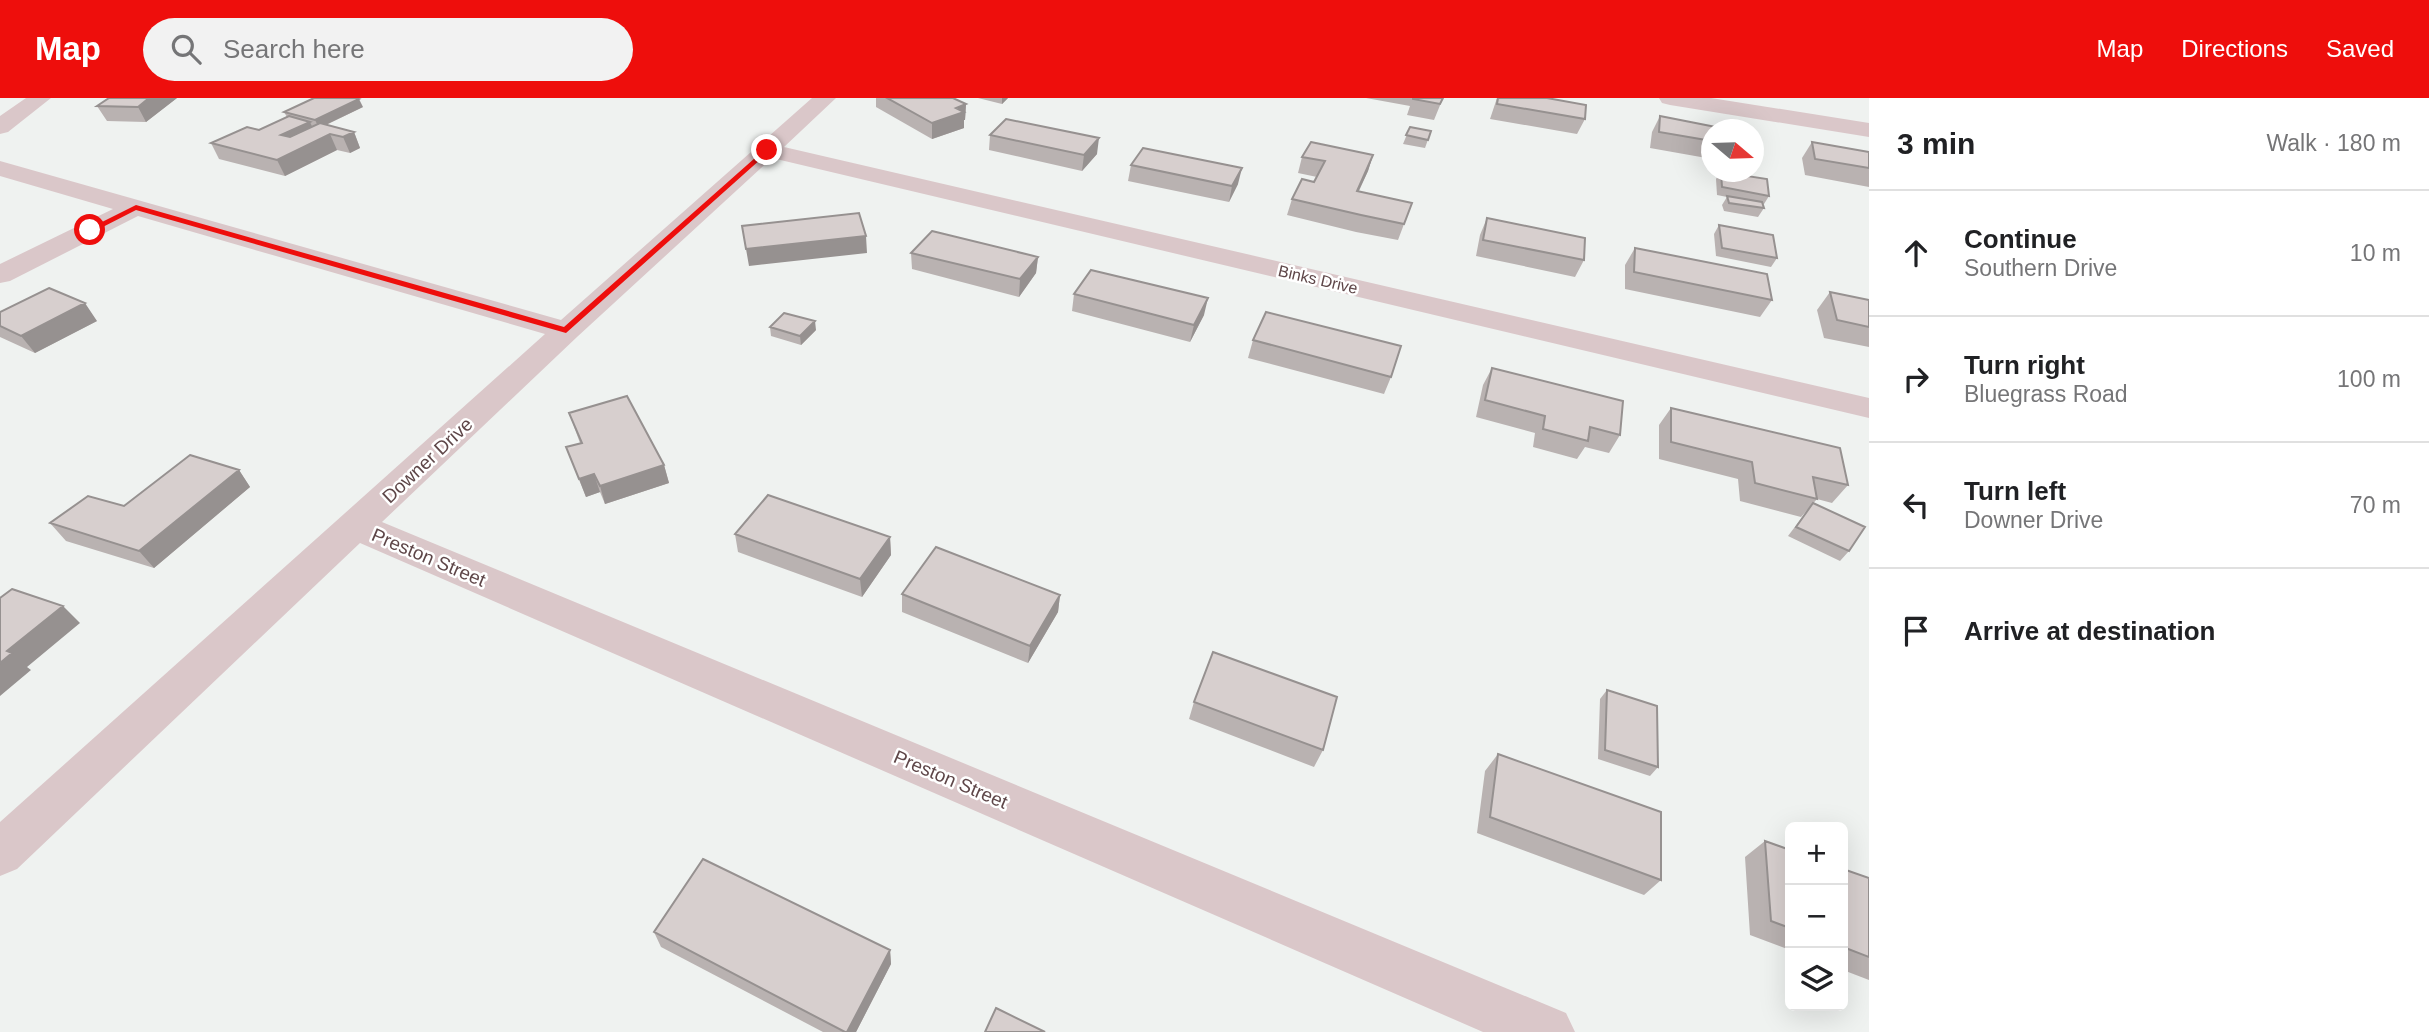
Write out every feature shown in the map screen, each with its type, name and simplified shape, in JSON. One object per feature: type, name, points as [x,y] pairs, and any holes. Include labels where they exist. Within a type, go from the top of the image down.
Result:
[{"type":"street","points":[[0,127],[40,98]]},
{"type":"street","name":"Downer Drive","points":[[0,853],[566,331],[825,98]]},
{"type":"street","points":[[1670,98],[1869,130]]},
{"type":"street","name":"Binks Drive","points":[[767,150],[1869,408]]},
{"type":"street","points":[[0,168],[566,331]]},
{"type":"street","points":[[0,275],[136,208]]},
{"type":"street","name":"Preston Street","points":[[355,526],[1547,1032]]},
{"type":"building","points":[[109,98],[149,98],[138,107],[97,106]]},
{"type":"building","points":[[314,98],[359,99],[315,120],[284,112]]},
{"type":"building","points":[[887,98],[953,98],[966,104],[956,108],[964,112],[932,123]]},
{"type":"building","points":[[1413,98],[1443,98],[1440,104]]},
{"type":"building","points":[[1498,98],[1547,98],[1586,105],[1585,119],[1497,104]]},
{"type":"building","points":[[289,116],[310,122],[281,135],[290,137],[320,123],[354,132],[343,137],[330,134],[277,160],[211,143],[247,127],[259,130]]},
{"type":"building","points":[[1660,116],[1701,124],[1701,139],[1659,132]]},
{"type":"building","points":[[1006,119],[1099,138],[1084,155],[990,135]]},
{"type":"building","points":[[1410,127],[1431,131],[1428,140],[1406,135]]},
{"type":"building","points":[[1311,142],[1373,155],[1357,191],[1412,203],[1404,224],[1292,199],[1302,179],[1314,182],[1325,161],[1302,157]]},
{"type":"building","points":[[1812,142],[1869,152],[1869,168],[1815,159]]},
{"type":"building","points":[[1143,148],[1242,168],[1232,186],[1131,165]]},
{"type":"building","points":[[1764,179],[1767,179],[1769,196],[1722,187],[1722,182],[1764,182]]},
{"type":"building","points":[[1727,196],[1762,202],[1764,208],[1729,203]]},
{"type":"building","points":[[859,213],[866,236],[746,249],[742,226]]},
{"type":"building","points":[[1487,218],[1585,238],[1584,260],[1483,240]]},
{"type":"building","points":[[1719,225],[1773,235],[1777,258],[1722,248]]},
{"type":"building","points":[[932,231],[1038,257],[1020,279],[911,253]]},
{"type":"building","points":[[1635,248],[1767,274],[1772,300],[1634,272]]},
{"type":"building","points":[[1091,270],[1208,298],[1194,325],[1074,294]]},
{"type":"building","points":[[49,288],[85,303],[21,336],[0,326],[0,312]]},
{"type":"building","points":[[1830,292],[1869,300],[1869,327],[1837,320]]},
{"type":"building","points":[[1266,312],[1401,346],[1391,377],[1253,340]]},
{"type":"building","points":[[784,313],[815,321],[800,336],[770,327]]},
{"type":"building","points":[[1492,368],[1623,401],[1620,435],[1590,427],[1588,441],[1543,429],[1545,416],[1485,400]]},
{"type":"building","points":[[627,396],[664,465],[600,486],[594,474],[579,479],[566,447],[582,443],[569,413]]},
{"type":"building","points":[[1671,408],[1840,448],[1848,485],[1813,477],[1817,499],[1755,483],[1752,462],[1671,442]]},
{"type":"building","points":[[190,455],[239,470],[139,551],[50,523],[88,496],[124,506]]},
{"type":"building","points":[[768,495],[890,537],[860,579],[735,534]]},
{"type":"building","points":[[1813,503],[1865,527],[1849,551],[1796,527]]},
{"type":"building","points":[[936,547],[1060,595],[1030,646],[902,594]]},
{"type":"building","points":[[12,589],[63,606],[7,651],[12,653],[0,663],[0,598]]},
{"type":"building","points":[[1213,652],[1337,697],[1323,750],[1194,702]]},
{"type":"building","points":[[1607,690],[1657,706],[1658,767],[1605,750]]},
{"type":"building","points":[[1498,754],[1661,812],[1661,880],[1490,817]]},
{"type":"building","points":[[1765,841],[1785,848],[1785,926],[1771,921]]},
{"type":"building","points":[[703,859],[890,950],[847,1032],[654,932]]},
{"type":"building","points":[[1848,871],[1869,878],[1869,957],[1848,949]]},
{"type":"building","points":[[996,1008],[1045,1032],[985,1032]]},
{"type":"route","points":[[90,230],[136,208],[566,331],[767,150]]}]
